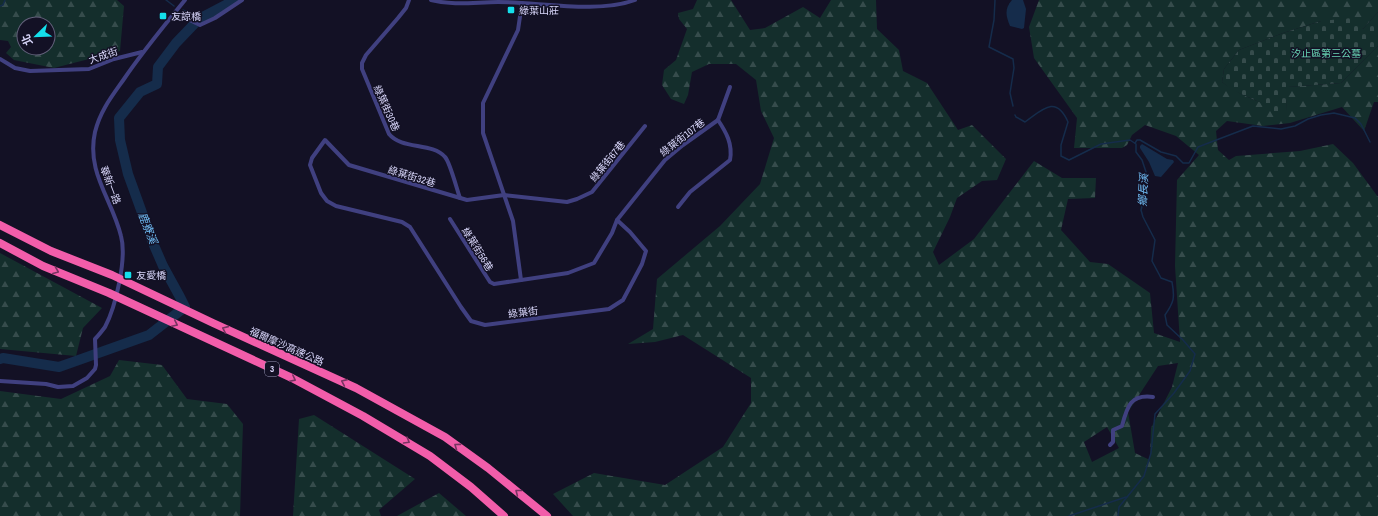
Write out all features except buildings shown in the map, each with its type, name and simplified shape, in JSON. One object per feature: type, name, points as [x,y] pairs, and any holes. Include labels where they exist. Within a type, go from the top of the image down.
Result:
[{"type":"highway","name":"福爾摩沙高速公路","points":[[3,226],[51,251],[112,275],[356,388],[445,437],[488,468],[547,516]]},
{"type":"highway","name":"3","points":[[0,243],[44,266],[109,293],[292,378],[363,416],[430,456],[471,487],[504,516]]},
{"type":"street","name":"華新一路","points":[[0,381],[46,384],[58,387],[72,386],[87,378],[95,369],[96,339],[104,328],[113,307],[121,273],[122,237],[98,178],[93,160],[95,133],[105,106],[142,52],[185,0]]},
{"type":"street","points":[[175,13],[200,25],[242,0]]},
{"type":"street","name":"綠葉街30巷","points":[[409,0],[406,8],[366,55],[362,63],[362,69],[389,134],[394,140],[437,151],[446,157],[460,198]]},
{"type":"street","points":[[431,0],[452,3],[543,2],[587,6],[612,5],[635,0]]},
{"type":"street","points":[[522,3],[518,30],[483,104],[483,133],[513,221],[521,280],[568,273],[594,263],[612,233],[617,220]]},
{"type":"street","name":"大成街","points":[[0,59],[15,68],[30,71],[89,69],[114,59],[142,52]]},
{"type":"street","points":[[718,120],[730,87]]},
{"type":"street","name":"綠葉街107巷","points":[[617,220],[665,160],[718,120],[728,135],[732,152],[730,160],[690,192],[678,207]]},
{"type":"street","name":"綠葉街67巷","points":[[504,195],[567,202],[592,192],[645,126]]},
{"type":"street","name":"綠葉街32巷","points":[[326,140],[349,165],[467,200],[504,195]]},
{"type":"street","name":"綠葉街","points":[[326,140],[312,158],[310,165],[322,194],[327,201],[336,206],[402,222],[410,227],[461,307],[472,321],[485,325],[609,309],[623,300],[642,264],[646,251],[630,232],[617,220]]},
{"type":"street","name":"綠葉街56巷","points":[[450,219],[484,275],[490,282],[494,284],[521,280]]},
{"type":"street","points":[[1110,446],[1113,442],[1112,430],[1122,426],[1130,403],[1143,396],[1153,397]]},
{"type":"green space","points":[[0,0],[117,0],[124,6],[120,51],[54,68],[14,60],[6,53],[11,47],[8,41],[0,40]]},
{"type":"green space","points":[[697,0],[731,0],[750,30],[765,28],[803,7],[820,18],[831,0],[876,0],[877,29],[899,50],[903,71],[927,83],[958,130],[972,125],[1006,159],[997,180],[982,181],[957,198],[950,217],[933,252],[939,265],[974,239],[1034,161],[1062,178],[1096,178],[1095,198],[1068,199],[1061,230],[1090,262],[1108,264],[1150,293],[1154,333],[1180,342],[1175,266],[1177,180],[1199,155],[1176,136],[1145,125],[1132,135],[1127,145],[1122,148],[1074,148],[1077,118],[1034,58],[1029,27],[1039,0],[1378,0],[1378,12],[1363,29],[1321,21],[1283,33],[1239,50],[1224,69],[1222,82],[1244,95],[1286,111],[1287,87],[1341,83],[1378,46],[1378,102],[1374,102],[1364,131],[1342,107],[1290,123],[1263,126],[1227,121],[1216,131],[1218,150],[1229,160],[1236,156],[1300,151],[1333,144],[1353,163],[1378,197],[1378,516],[573,516],[553,494],[594,473],[665,485],[723,447],[751,403],[751,378],[683,335],[655,342],[628,344],[653,329],[657,279],[720,226],[760,184],[774,138],[761,111],[756,80],[736,64],[709,64],[692,72],[688,95],[684,104],[671,99],[662,85],[664,70],[676,60],[687,29],[679,19],[678,13],[693,9]],"holes":[[[1178,363],[1172,387],[1151,428],[1150,460],[1135,453],[1128,412],[1158,366]],[[1107,427],[1119,448],[1092,462],[1084,442]]]},
{"type":"green space","name":"汐止區第三公墓","points":[[1378,12],[1378,46],[1341,83],[1288,87],[1286,111],[1269,111],[1266,105],[1232,90],[1222,82],[1224,69],[1239,50],[1283,33],[1321,21],[1351,18],[1363,29]]},
{"type":"green space","points":[[0,253],[102,308],[83,328],[76,356],[0,349]]},
{"type":"green space","points":[[119,360],[162,365],[187,399],[227,404],[243,424],[240,516],[0,516],[0,391],[61,399],[110,376]]},
{"type":"green space","points":[[314,415],[415,479],[379,510],[381,516],[293,516],[299,419]]},
{"type":"green space","points":[[439,493],[466,516],[397,516]]},
{"type":"water","points":[[1012,0],[1023,0],[1026,9],[1024,28],[1022,29],[1010,26],[1007,10],[1009,3]]},
{"type":"water","points":[[1142,144],[1167,159],[1173,160],[1174,162],[1161,177],[1155,176],[1149,162],[1140,148]]},
{"type":"waterway","points":[[0,6],[3,5],[5,0]]},
{"type":"waterway","points":[[166,0],[174,6]]},
{"type":"waterway","name":"鹿寮溪","points":[[0,359],[3,358],[59,367],[149,335],[185,307],[163,266],[153,243],[128,174],[120,140],[119,118],[140,92],[157,84],[158,67],[176,43],[199,19],[235,0]]},
{"type":"waterway","name":"鄉長溪","points":[[995,0],[994,20],[989,47],[1013,59],[1014,68],[1010,93],[1013,106]]},
{"type":"waterway","points":[[183,10],[199,19]]},
{"type":"waterway","name":"鄉長溪","points":[[1015,115],[1025,122],[1043,109],[1049,107],[1059,109],[1068,122],[1061,145],[1061,156],[1069,160],[1101,144],[1130,140],[1136,144],[1136,152],[1142,160],[1146,172],[1145,195],[1141,210],[1155,240],[1152,261],[1161,278],[1172,282],[1173,300],[1165,315],[1167,325],[1195,354],[1190,371],[1174,393],[1155,414],[1151,453],[1144,476],[1119,507],[1118,516]]},
{"type":"waterway","points":[[1135,143],[1137,140],[1140,140],[1161,152],[1176,156],[1183,163],[1189,163],[1198,147],[1253,126],[1281,129],[1295,126],[1308,119],[1321,115],[1334,113],[1355,118],[1361,124],[1370,142]]},
{"type":"waterway","points":[[1069,516],[1126,497]]},
{"type":"place","name":"綠葉山莊","points":[[511,10]]},
{"type":"place","name":"友諒橋","points":[[163,16]]},
{"type":"place","name":"友愛橋","points":[[128,275]]}]
